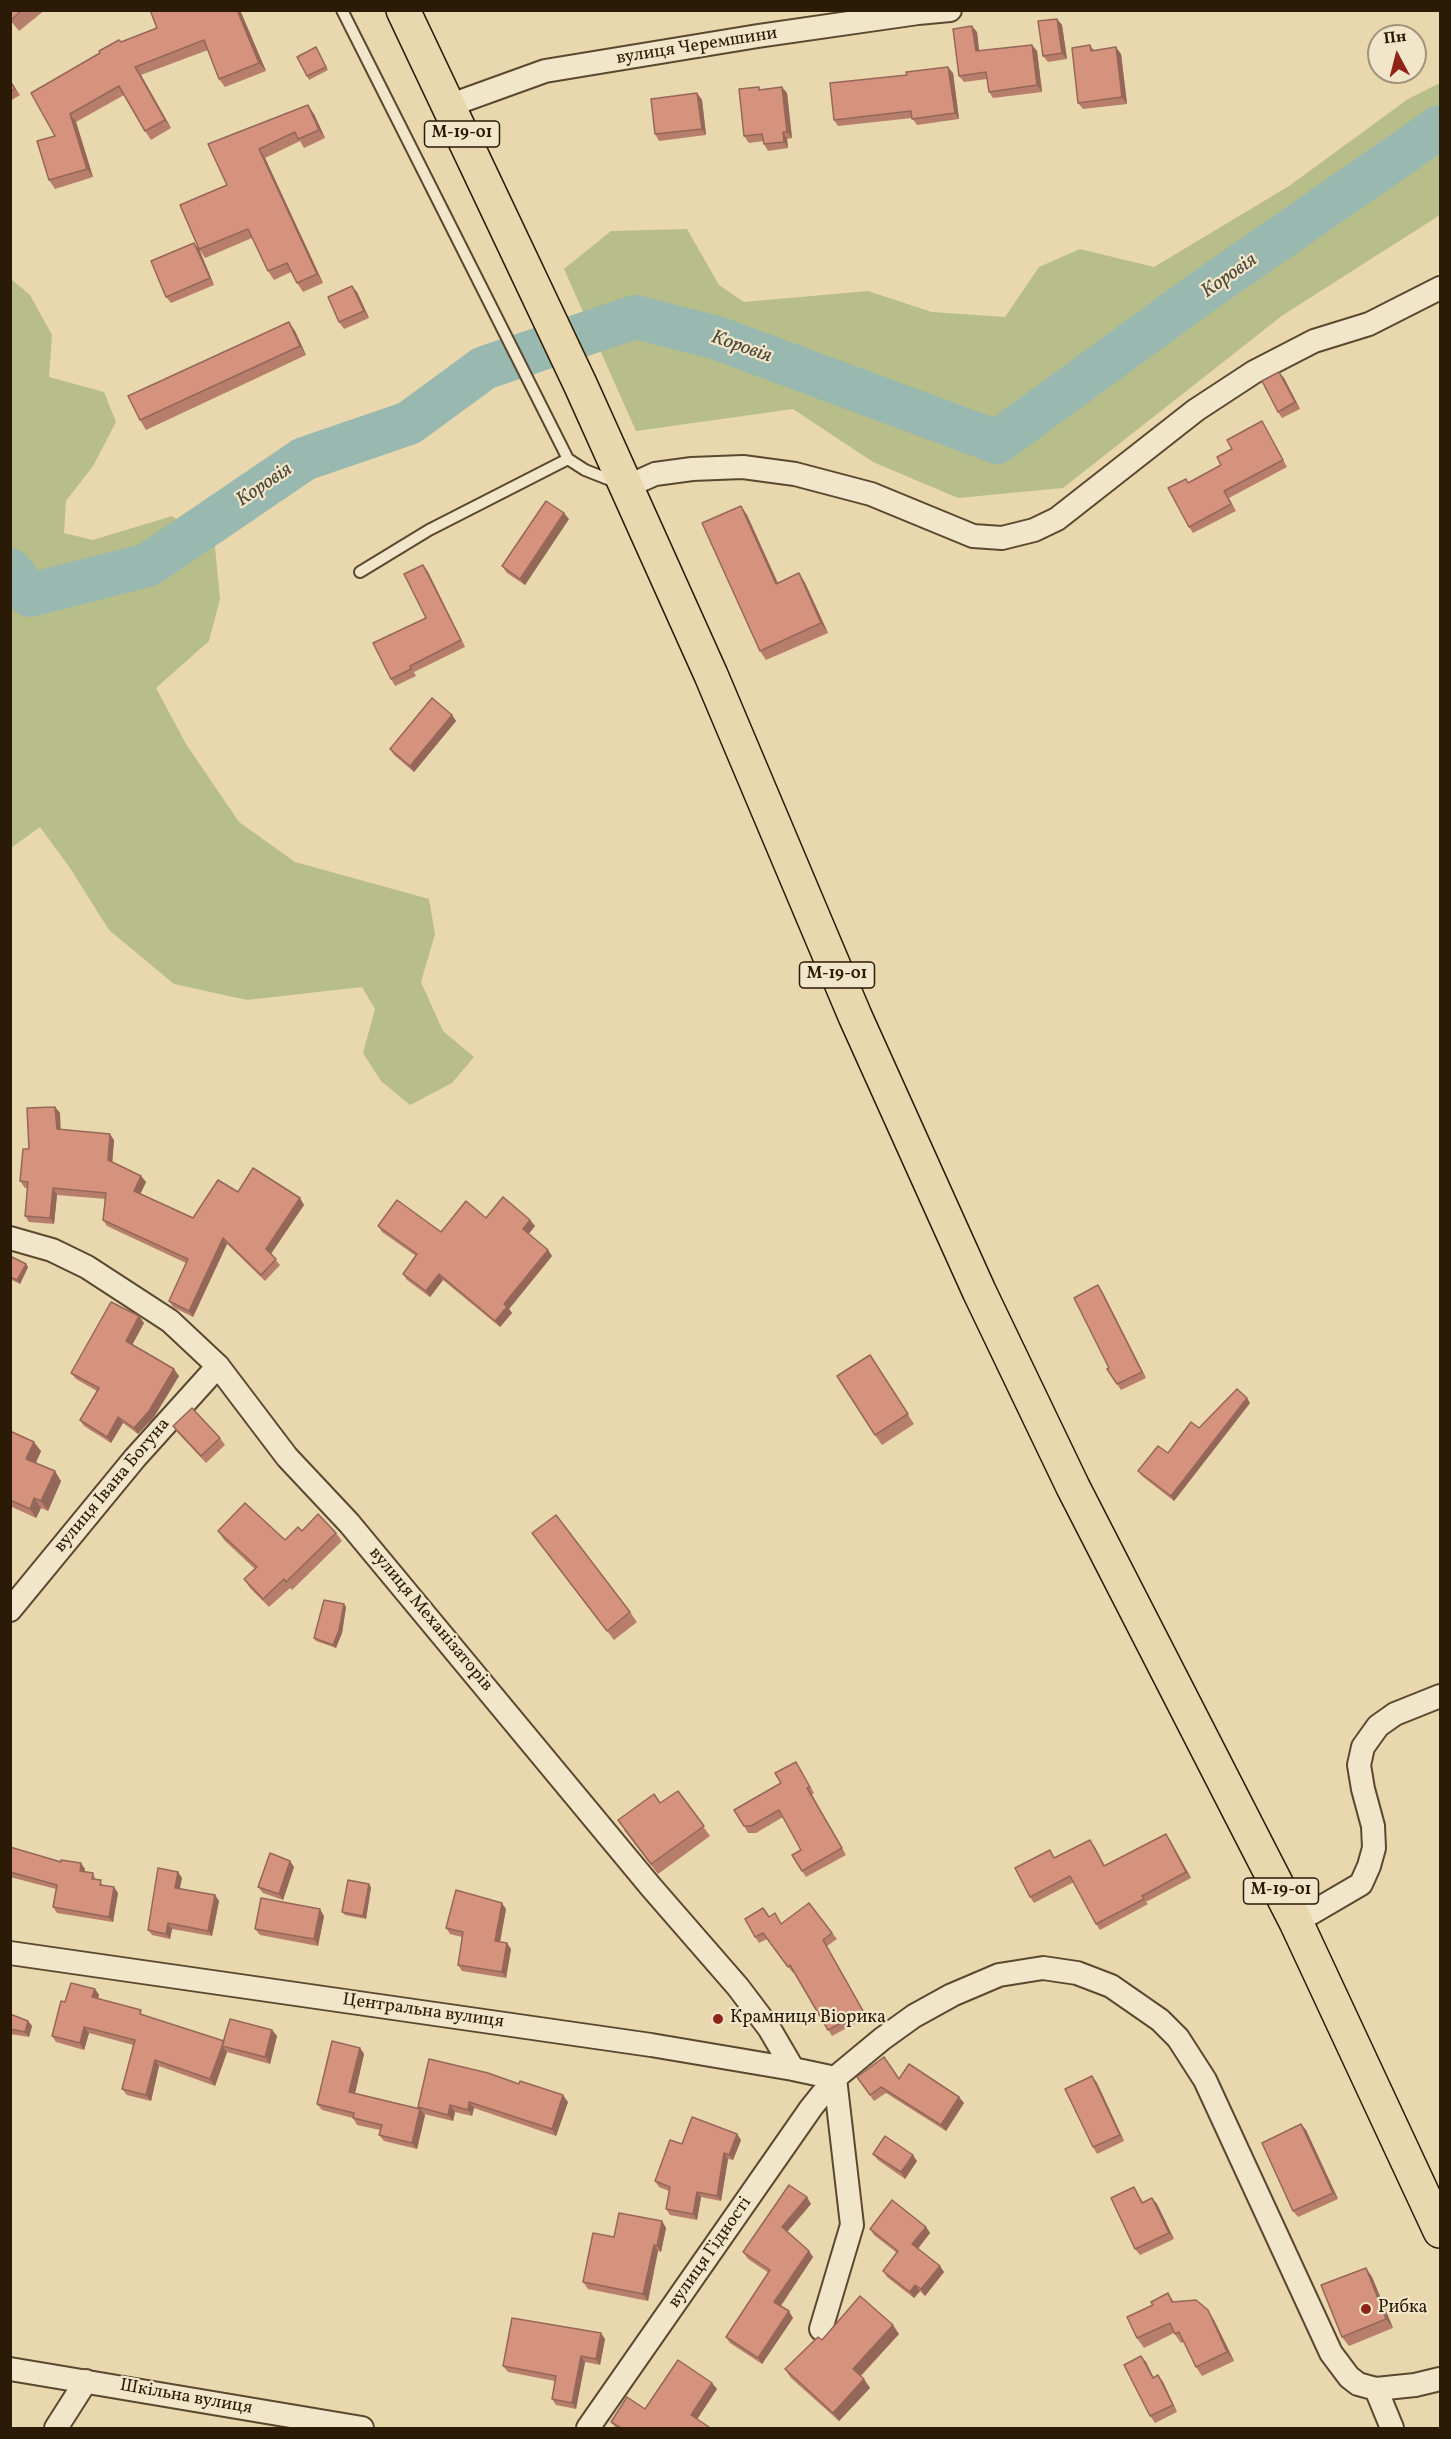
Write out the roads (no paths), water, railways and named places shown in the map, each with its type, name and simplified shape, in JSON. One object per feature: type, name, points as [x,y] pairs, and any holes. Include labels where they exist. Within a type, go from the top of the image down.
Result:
[{"type":"main road","name":"М-19-01","points":[[403,10],[581,386],[711,675],[855,1016],[984,1301],[1073,1487],[1296,1922],[1440,2231]]},
{"type":"street","name":"вулиця Черемшини","points":[[448,106],[545,71],[770,34],[950,10]]},
{"type":"street","points":[[626,487],[656,474],[692,469],[743,467],[795,474],[871,494],[973,536],[1002,538],[1034,530],[1057,519],[1196,410],[1254,372],[1314,341],[1369,324],[1440,288]]},
{"type":"street","name":"вулиця Механізаторів","points":[[10,1238],[34,1244],[87,1267],[170,1321],[218,1366],[287,1456],[349,1523],[651,1887],[738,1987],[765,2022],[793,2069]]},
{"type":"street","name":"вулиця Івана Богуна","points":[[10,1610],[135,1458],[218,1366]]},
{"type":"street","points":[[1296,1922],[1361,1884],[1369,1866],[1374,1848],[1373,1826],[1359,1765],[1363,1747],[1378,1726],[1395,1714],[1440,1696]]},
{"type":"street","name":"Центральна вулиця","points":[[10,1953],[651,2045],[835,2078]]},
{"type":"street","name":"вулиця Гідності","points":[[588,2428],[800,2124],[835,2078],[859,2056],[914,2016],[952,1995],[999,1975],[1043,1968],[1077,1972],[1111,1986],[1160,2020],[1192,2059],[1221,2111],[1331,2353],[1348,2377],[1358,2384],[1376,2389]]},
{"type":"street","points":[[821,2329],[852,2225],[835,2078]]},
{"type":"street","name":"Шкільна вулиця","points":[[10,2369],[362,2428]]},
{"type":"street","points":[[1392,2428],[1376,2389],[1415,2385],[1440,2379]]},
{"type":"street","points":[[56,2428],[86,2381]]},
{"type":"lane","points":[[342,10],[568,459],[585,470],[626,487]]},
{"type":"lane","points":[[360,572],[429,530],[568,459]]},
{"type":"waterway","name":"Коровія","points":[[10,570],[30,595],[148,565],[304,459],[409,423],[484,368],[635,317],[717,338],[997,442],[1201,293],[1440,127]]},
{"type":"place","name":"Крамниця Віорика","points":[[718,2019]]},
{"type":"place","name":"Рибка","points":[[1366,2309]]}]
